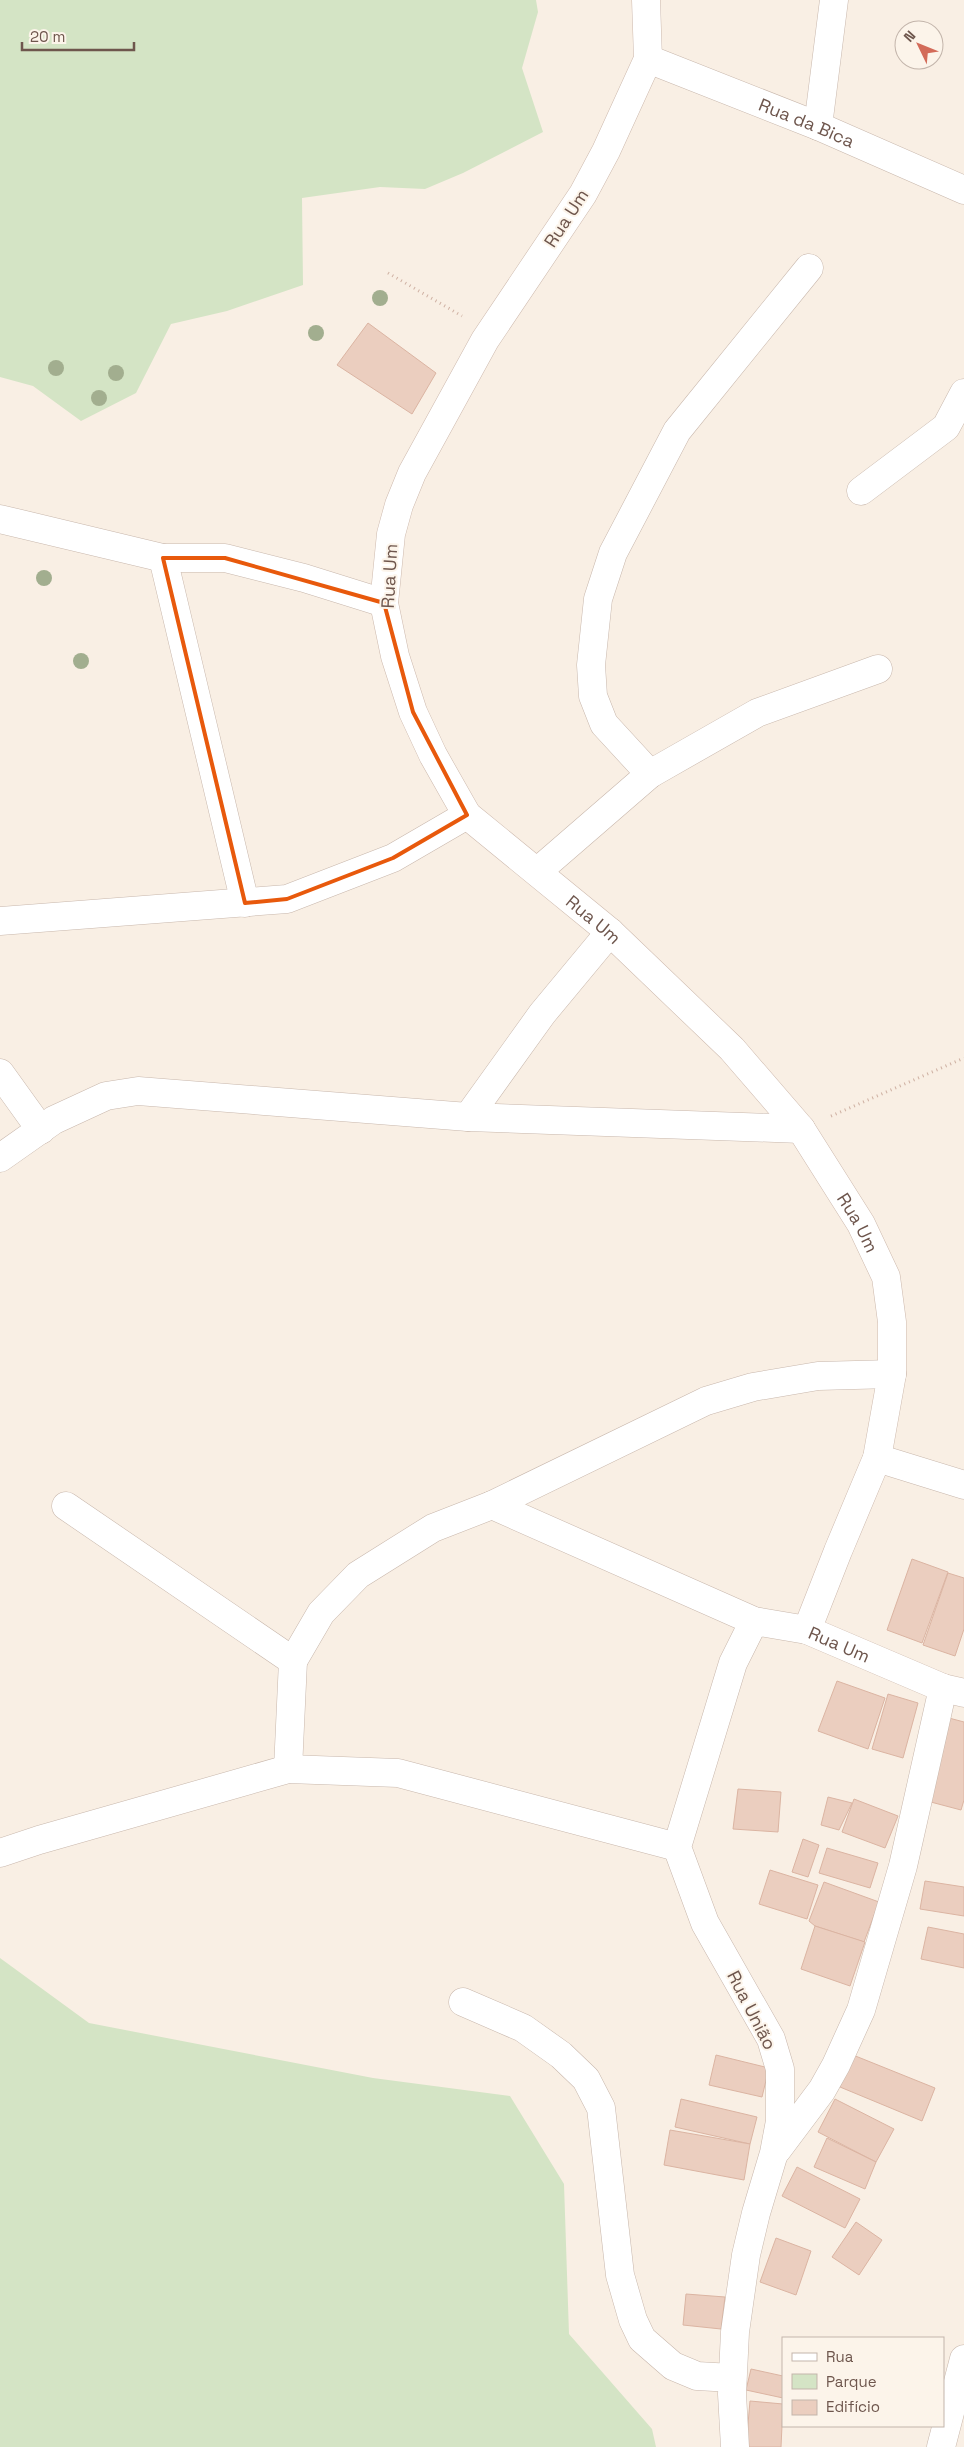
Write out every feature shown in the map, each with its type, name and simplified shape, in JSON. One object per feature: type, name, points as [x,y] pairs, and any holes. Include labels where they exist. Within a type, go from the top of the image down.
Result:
[{"type":"street","points":[[646,0],[648,59]]},
{"type":"street","points":[[818,126],[834,0]]},
{"type":"street","name":"Rua da Bica","points":[[648,59],[818,126],[964,190]]},
{"type":"street","name":"Rua Um","points":[[648,59],[606,151],[583,194],[490,333],[429,442],[399,505],[391,534],[384,603],[395,656],[413,712],[433,755],[467,815],[538,871],[610,932],[732,1050],[801,1129],[861,1224],[886,1277],[892,1322],[892,1374],[877,1458],[807,1630],[954,1690]]},
{"type":"street","points":[[650,774],[604,724],[593,696],[591,665],[598,599],[613,553],[677,431],[809,268]]},
{"type":"street","points":[[861,491],[946,427],[964,393]]},
{"type":"street","points":[[0,519],[163,558],[225,558],[304,578],[384,603]]},
{"type":"street","points":[[163,558],[245,903]]},
{"type":"street","points":[[538,871],[650,774],[757,713],[878,669]]},
{"type":"street","points":[[0,921],[287,899],[393,858],[467,815]]},
{"type":"street","points":[[468,1117],[542,1014],[610,932]]},
{"type":"street","points":[[0,1073],[41,1130]]},
{"type":"street","points":[[0,1158],[54,1120],[106,1096],[138,1091],[468,1117],[801,1129]]},
{"type":"street","points":[[288,1769],[293,1661],[321,1613],[358,1575],[433,1528],[492,1505],[706,1401],[753,1386],[818,1376],[892,1374]]},
{"type":"street","points":[[877,1458],[964,1485]]},
{"type":"street","points":[[492,1505],[754,1621],[807,1630]]},
{"type":"street","points":[[66,1506],[293,1661]]},
{"type":"street","points":[[0,1853],[39,1840],[288,1769],[398,1773],[677,1847],[733,1663],[754,1621]]},
{"type":"street","points":[[774,2153],[822,2090],[836,2066],[861,2010],[883,1940],[954,1690]]},
{"type":"street","name":"Rua União","points":[[677,1847],[706,1923],[772,2039],[780,2069],[780,2121],[774,2153],[756,2212],[746,2255],[735,2332],[732,2378],[735,2447]]},
{"type":"street","points":[[463,2002],[523,2028],[561,2055],[586,2079],[601,2108],[620,2275],[633,2320],[642,2339],[673,2366],[697,2376],[732,2378]]},
{"type":"street","points":[[941,2447],[964,2359]]},
{"type":"path","points":[[388,273],[490,333]]},
{"type":"path","points":[[801,1129],[964,1058]]},
{"type":"highlighted area","points":[[163,558],[225,558],[384,603],[413,712],[467,815],[393,858],[287,899],[245,903]]},
{"type":"green space","points":[[0,0],[536,0],[538,12],[522,68],[543,132],[463,173],[425,189],[380,187],[302,198],[303,285],[227,311],[171,324],[136,393],[81,421],[33,386],[0,377]]},
{"type":"green space","points":[[0,1958],[89,2023],[373,2078],[510,2096],[564,2184],[569,2334],[652,2429],[656,2447],[0,2447]]},
{"type":"building","points":[[368,323],[436,373],[412,414],[337,365]]},
{"type":"building","points":[[912,1559],[948,1572],[922,1643],[887,1630]]},
{"type":"building","points":[[948,1573],[964,1578],[964,1629],[955,1656],[923,1645]]},
{"type":"building","points":[[837,1681],[885,1698],[868,1749],[818,1731]]},
{"type":"building","points":[[888,1694],[918,1703],[903,1758],[872,1749]]},
{"type":"building","points":[[949,1718],[964,1722],[964,1800],[961,1810],[927,1801]]},
{"type":"building","points":[[738,1789],[781,1792],[778,1832],[733,1829]]},
{"type":"building","points":[[828,1797],[852,1803],[839,1830],[821,1825]]},
{"type":"building","points":[[854,1799],[898,1816],[885,1848],[842,1832]]},
{"type":"building","points":[[803,1839],[819,1845],[808,1877],[792,1872]]},
{"type":"building","points":[[827,1848],[878,1863],[870,1888],[819,1873]]},
{"type":"building","points":[[770,1870],[818,1885],[807,1919],[759,1904]]},
{"type":"building","points":[[925,1881],[964,1887],[964,1916],[920,1909]]},
{"type":"building","points":[[824,1882],[879,1902],[864,1942],[815,1926],[809,1921]]},
{"type":"building","points":[[815,1926],[865,1942],[850,1986],[801,1969]]},
{"type":"building","points":[[928,1927],[964,1934],[964,1968],[921,1959]]},
{"type":"building","points":[[716,2055],[769,2068],[762,2097],[709,2085]]},
{"type":"building","points":[[853,2055],[935,2088],[922,2121],[840,2087]]},
{"type":"building","points":[[681,2099],[757,2117],[750,2144],[675,2127]]},
{"type":"building","points":[[835,2099],[894,2129],[876,2162],[818,2132]]},
{"type":"building","points":[[670,2130],[750,2144],[744,2180],[664,2165]]},
{"type":"building","points":[[827,2138],[876,2162],[865,2189],[814,2167]]},
{"type":"building","points":[[797,2167],[860,2199],[845,2228],[782,2196]]},
{"type":"building","points":[[856,2222],[882,2240],[859,2275],[832,2257]]},
{"type":"building","points":[[776,2238],[811,2251],[796,2295],[760,2282]]},
{"type":"building","points":[[686,2294],[725,2297],[721,2329],[683,2325]]},
{"type":"building","points":[[751,2369],[782,2376],[782,2398],[746,2390]]},
{"type":"building","points":[[750,2401],[782,2404],[781,2447],[746,2447]]}]
